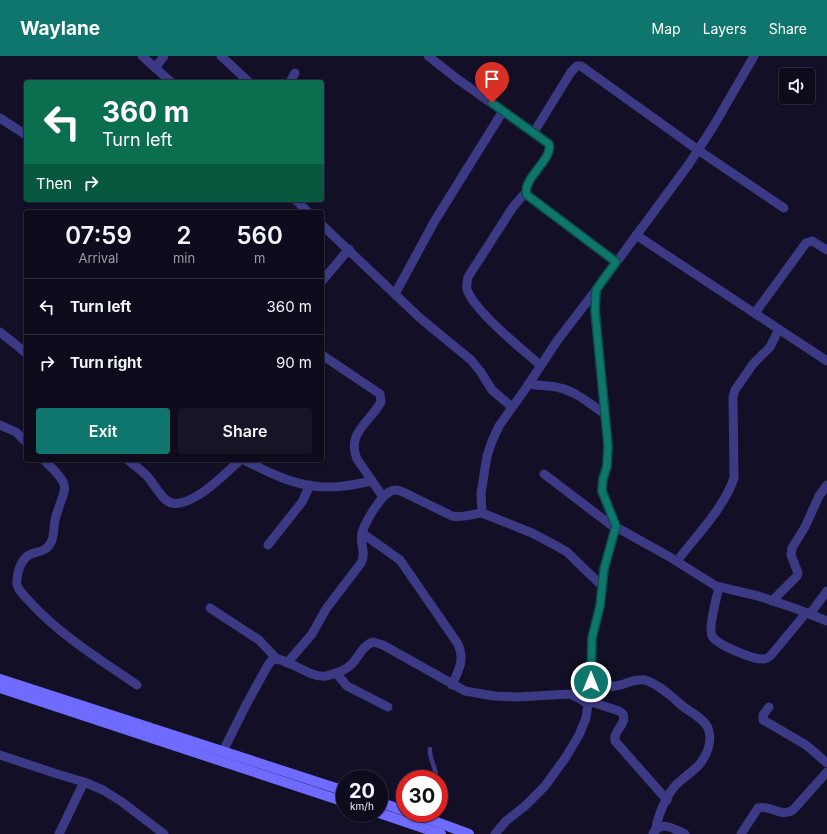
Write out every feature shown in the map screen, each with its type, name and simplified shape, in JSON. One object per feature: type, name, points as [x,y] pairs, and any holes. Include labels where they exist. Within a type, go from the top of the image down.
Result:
[{"type":"main road","points":[[0,679],[336,788]]},
{"type":"main road","points":[[0,688],[336,799]]},
{"type":"main road","points":[[388,816],[441,834]]},
{"type":"main road","points":[[439,822],[469,834]]},
{"type":"street","points":[[142,56],[169,80]]},
{"type":"street","points":[[155,68],[164,56]]},
{"type":"street","points":[[221,56],[247,80]]},
{"type":"street","points":[[428,56],[456,78],[546,140],[550,147],[528,185],[526,192],[513,207],[468,277],[467,285],[467,290],[472,299],[489,319],[540,365]]},
{"type":"street","points":[[482,513],[482,493],[487,456],[499,426],[529,384],[556,341],[596,290],[714,127],[754,56]]},
{"type":"street","points":[[534,132],[571,72],[577,66],[581,66],[698,150],[784,208]]},
{"type":"street","points":[[291,80],[295,73]]},
{"type":"street","points":[[395,294],[434,222],[503,111]]},
{"type":"street","points":[[0,118],[24,135]]},
{"type":"street","points":[[526,192],[530,198],[616,262]]},
{"type":"street","points":[[298,202],[306,210]]},
{"type":"street","points":[[324,227],[420,318],[471,360],[492,390],[512,407]]},
{"type":"street","points":[[636,235],[827,361]]},
{"type":"street","points":[[755,313],[806,242],[812,241],[827,250]]},
{"type":"street","points":[[324,279],[349,249]]},
{"type":"street","points":[[496,834],[506,821],[525,806],[545,786],[566,757],[586,718],[589,703],[592,638],[600,606],[604,569],[615,527],[602,491],[608,454],[595,311],[596,290]]},
{"type":"street","points":[[677,561],[722,503],[732,483],[734,478],[733,397],[735,390],[753,364],[770,347],[779,329]]},
{"type":"street","points":[[0,332],[24,351]]},
{"type":"street","points":[[324,356],[380,394],[381,402],[358,432],[353,446],[357,459],[383,497]]},
{"type":"street","points":[[529,384],[558,387],[566,390],[605,414]]},
{"type":"street","points":[[0,425],[16,432],[24,440]]},
{"type":"street","points":[[46,462],[64,482],[64,497],[56,519],[54,534],[50,545],[42,551],[31,553],[25,559],[16,583],[19,589],[40,612],[70,639],[136,685]]},
{"type":"street","points":[[130,462],[147,477],[165,500],[170,503],[178,504],[186,502],[200,494],[218,481],[238,462]]},
{"type":"street","points":[[248,462],[273,474],[297,483],[330,487],[372,482]]},
{"type":"street","points":[[544,474],[615,527],[677,561],[706,581],[719,587],[772,601],[827,621]]},
{"type":"street","points":[[268,545],[302,502],[310,485]]},
{"type":"street","points":[[772,601],[795,580],[797,576],[798,573],[791,555],[792,548],[808,520],[819,496],[827,485]]},
{"type":"street","points":[[287,662],[312,634],[326,609],[361,563],[364,554],[361,539],[362,533],[383,497],[393,490],[399,490],[452,516],[467,517],[482,513],[532,532],[567,552],[602,586]]},
{"type":"street","points":[[362,533],[400,560],[458,644],[462,652],[462,658],[452,685]]},
{"type":"street","points":[[719,587],[711,624],[712,636],[729,649],[765,659],[772,654],[827,592]]},
{"type":"street","points":[[210,608],[258,640],[276,658],[313,674],[326,676],[345,669],[351,665],[365,646],[373,642],[383,645],[465,691],[494,696],[517,697],[570,694],[589,703],[619,711],[625,718],[615,734],[615,741],[667,800]]},
{"type":"street","points":[[223,751],[268,665],[271,660],[276,658]]},
{"type":"street","points":[[336,673],[348,686],[388,707]]},
{"type":"street","points":[[591,682],[611,686],[617,686],[640,679],[651,682],[700,719],[707,727],[710,743],[704,757],[698,765],[675,786],[658,818],[654,832]]},
{"type":"street","points":[[769,708],[763,718],[766,723],[806,745],[827,763]]},
{"type":"street","points":[[0,755],[84,782],[103,790],[122,802],[164,834]]},
{"type":"street","points":[[741,834],[758,808],[763,807],[785,813],[793,810],[827,772]]},
{"type":"street","points":[[59,834],[84,782]]},
{"type":"street","points":[[654,832],[664,825],[670,826],[685,834]]},
{"type":"lane","points":[[430,749],[430,757],[436,770]]},
{"type":"route","points":[[492,103],[546,140],[549,144],[549,151],[526,189],[527,195],[616,262],[596,290],[595,311],[608,445],[607,466],[603,479],[602,491],[616,526],[604,569],[600,606],[592,638],[591,682]]}]
